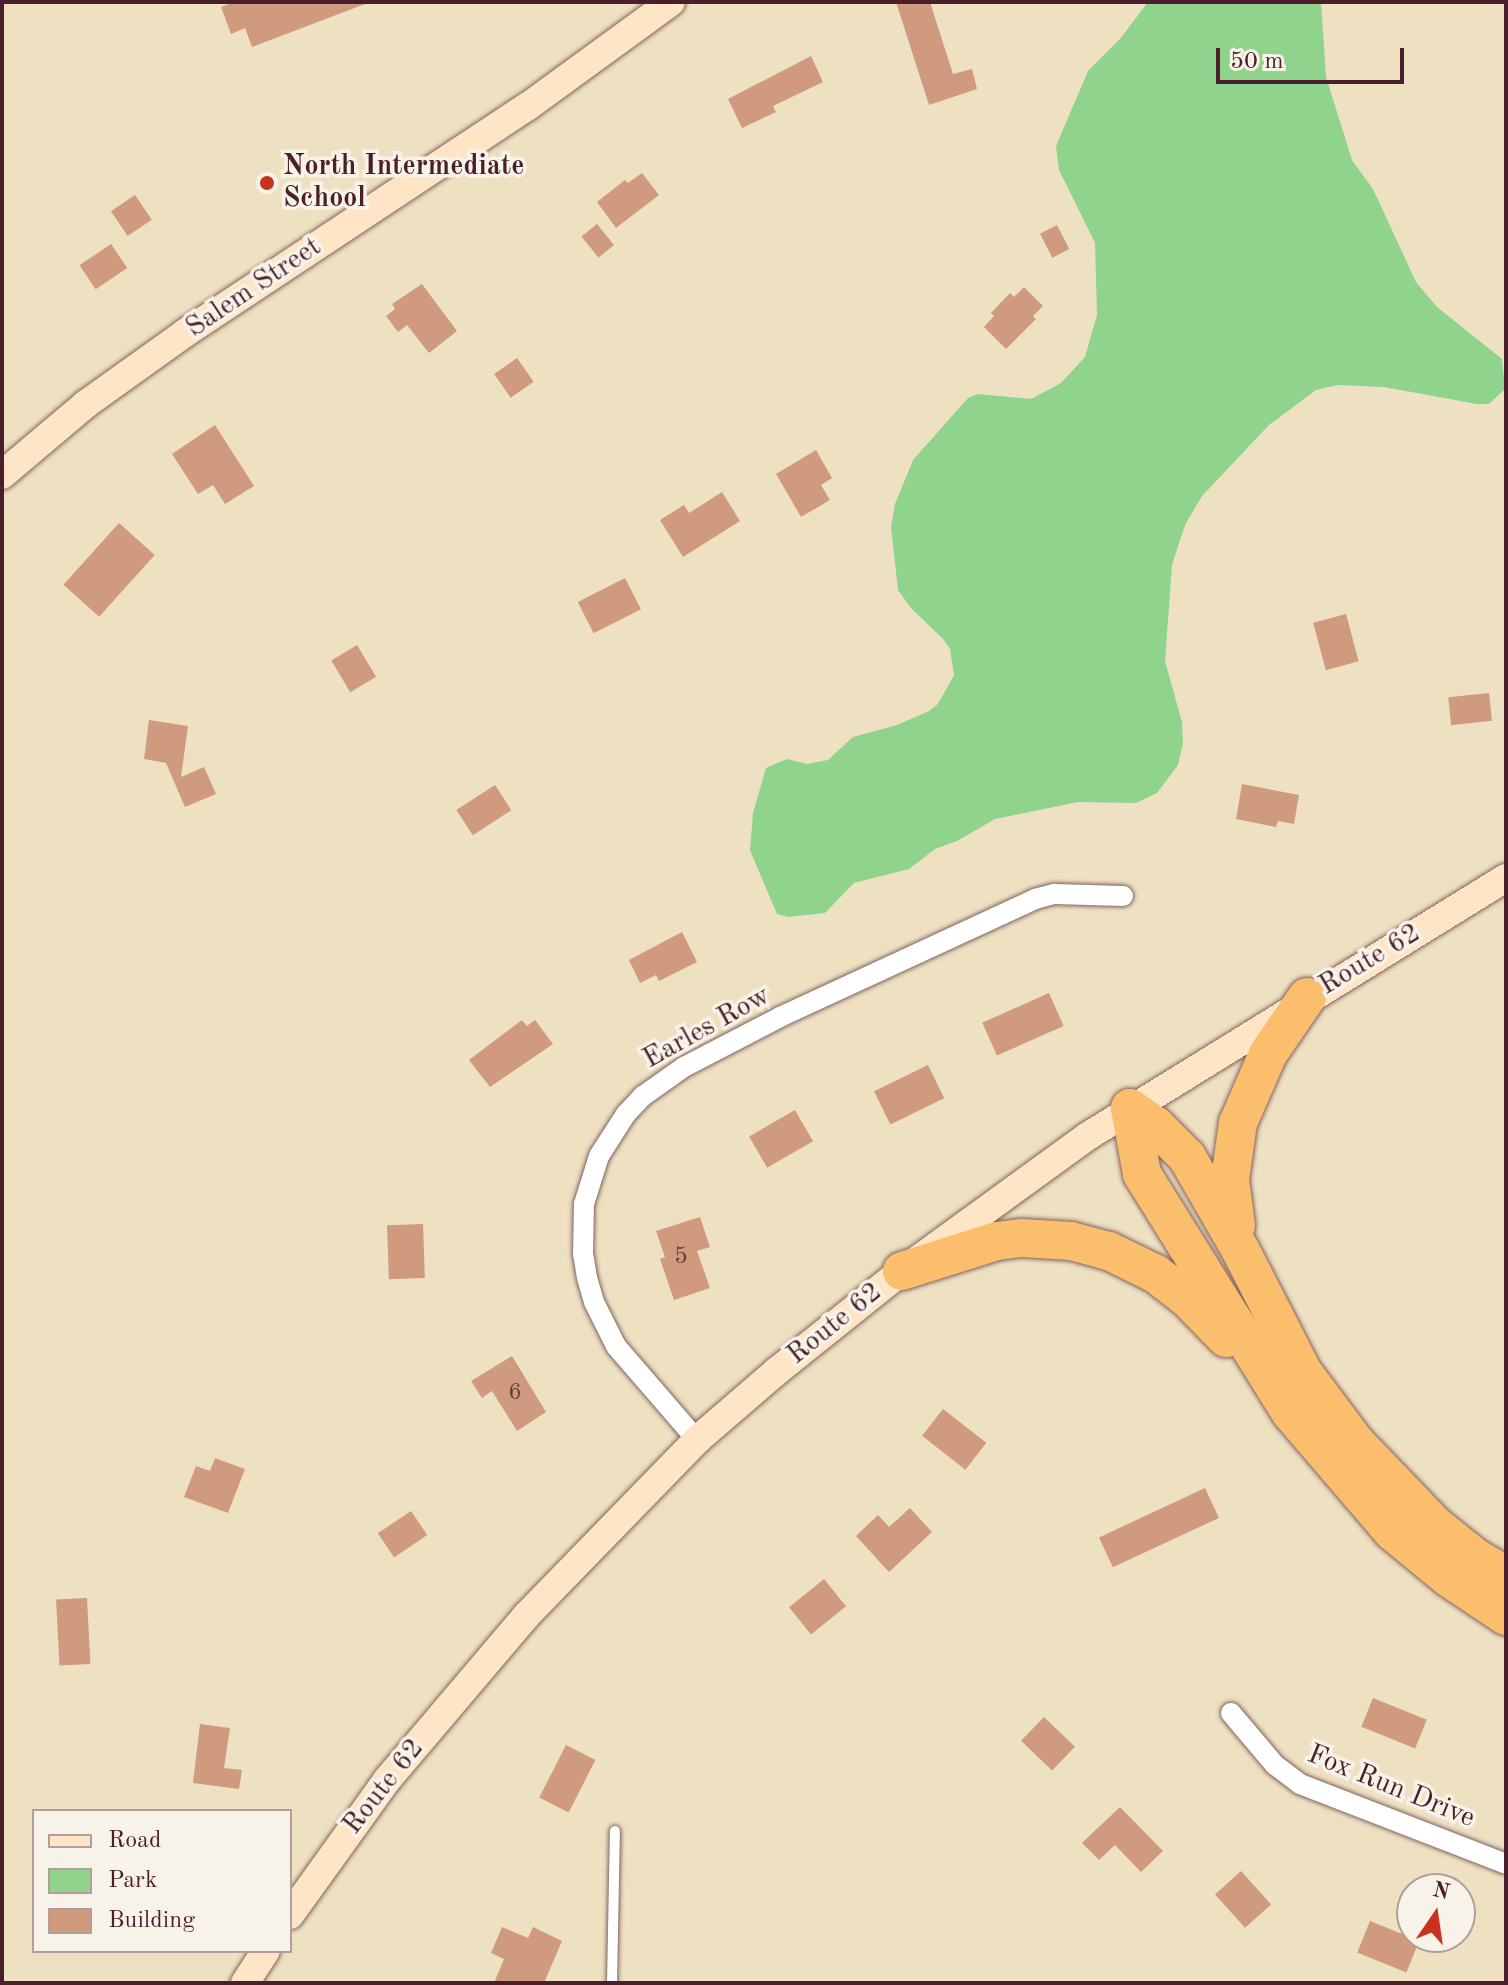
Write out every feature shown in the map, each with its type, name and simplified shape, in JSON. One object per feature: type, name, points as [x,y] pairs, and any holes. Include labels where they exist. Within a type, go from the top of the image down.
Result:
[{"type":"highway","points":[[1240,1249],[1230,1179],[1238,1123],[1268,1054],[1307,997]]},
{"type":"highway","points":[[1130,1108],[1156,1126],[1187,1157],[1240,1249],[1303,1372],[1356,1443],[1436,1526],[1476,1558],[1506,1575]]},
{"type":"highway","points":[[1130,1108],[1142,1174],[1290,1412]]},
{"type":"highway","points":[[902,1271],[978,1245],[1022,1238],[1071,1241],[1109,1251],[1156,1274],[1187,1298],[1392,1531],[1449,1578],[1506,1616]]},
{"type":"main road","name":"Salem Street","points":[[2,475],[86,404],[185,333],[527,107],[671,2]]},
{"type":"main road","name":"Route 62","points":[[292,1912],[379,1791],[448,1705],[604,1532],[697,1440],[777,1371],[999,1198],[1130,1108],[1506,878]]},
{"type":"main road","points":[[245,1983],[265,1953]]},
{"type":"street","name":"Earles Row","points":[[697,1440],[616,1346],[594,1302],[587,1278],[583,1254],[584,1204],[599,1156],[626,1114],[643,1096],[684,1067],[780,1017],[1035,899],[1054,894],[1123,896]]},
{"type":"street","name":"Fox Run Drive","points":[[1231,1713],[1275,1765],[1300,1784],[1506,1864]]},
{"type":"lane","points":[[612,1983],[615,1831]]},
{"type":"green space","points":[[1148,2],[1321,2],[1326,77],[1352,160],[1373,189],[1416,282],[1437,307],[1502,359],[1505,389],[1489,404],[1384,387],[1338,385],[1316,390],[1269,425],[1202,496],[1185,525],[1172,565],[1165,661],[1182,722],[1183,743],[1178,765],[1157,793],[1136,803],[1078,802],[995,819],[957,841],[935,849],[909,869],[854,883],[825,913],[788,917],[777,914],[750,850],[753,813],[766,768],[787,759],[807,764],[828,760],[853,737],[897,725],[929,711],[938,704],[954,675],[950,649],[898,590],[891,527],[895,504],[913,460],[968,398],[978,394],[1031,399],[1061,383],[1085,357],[1097,315],[1095,243],[1059,170],[1056,146],[1088,71],[1120,39]]},
{"type":"building","points":[[234,2],[365,4],[252,47],[245,28],[231,34],[221,7]]},
{"type":"building","points":[[896,2],[930,2],[953,74],[972,69],[977,89],[929,105]]},
{"type":"building","points":[[811,56],[823,82],[773,106],[776,112],[742,128],[728,99]]},
{"type":"building","points":[[642,173],[659,195],[616,228],[597,202],[625,180],[628,183]]},
{"type":"building","points":[[135,195],[152,220],[128,236],[111,211]]},
{"type":"building","points":[[597,224],[614,245],[598,258],[581,237]]},
{"type":"building","points":[[1057,225],[1069,249],[1052,258],[1040,234]]},
{"type":"building","points":[[111,244],[127,268],[96,289],[79,265]]},
{"type":"building","points":[[422,284],[457,331],[429,353],[407,325],[398,332],[386,316],[395,309],[392,304]]},
{"type":"building","points":[[1024,287],[1043,306],[1033,316],[1036,319],[1006,349],[984,327],[994,316],[991,313],[1010,293],[1014,297]]},
{"type":"building","points":[[517,358],[534,382],[511,398],[494,374]]},
{"type":"building","points":[[215,425],[254,486],[225,504],[213,485],[198,494],[172,454]]},
{"type":"building","points":[[816,450],[832,478],[821,485],[830,500],[801,517],[776,474]]},
{"type":"building","points":[[722,492],[740,521],[683,557],[660,520],[684,505],[689,513]]},
{"type":"building","points":[[119,523],[155,555],[99,617],[63,585]]},
{"type":"building","points":[[625,578],[641,609],[594,633],[578,602]]},
{"type":"building","points":[[1346,614],[1359,661],[1326,670],[1313,623]]},
{"type":"building","points":[[357,645],[376,677],[350,692],[331,660]]},
{"type":"building","points":[[1489,693],[1492,721],[1451,725],[1448,697]]},
{"type":"building","points":[[149,720],[188,726],[181,777],[204,767],[216,794],[185,807],[166,763],[144,759]]},
{"type":"building","points":[[1242,784],[1299,795],[1294,824],[1278,821],[1276,827],[1236,819]]},
{"type":"building","points":[[495,785],[511,810],[473,835],[456,810]]},
{"type":"building","points":[[682,932],[697,962],[659,981],[656,975],[640,983],[629,960]]},
{"type":"building","points":[[1049,993],[1064,1026],[997,1056],[982,1023]]},
{"type":"building","points":[[522,1020],[527,1026],[535,1020],[553,1044],[490,1087],[469,1060]]},
{"type":"building","points":[[928,1065],[944,1098],[890,1125],[874,1091]]},
{"type":"building","points":[[795,1110],[813,1141],[767,1168],[749,1136]]},
{"type":"building","points":[[700,1217],[710,1247],[697,1251],[710,1288],[674,1300],[660,1259],[665,1257],[656,1231]]},
{"type":"building","points":[[423,1224],[425,1278],[389,1279],[387,1225]]},
{"type":"building","points":[[512,1356],[546,1412],[517,1431],[492,1391],[482,1398],[471,1381]]},
{"type":"building","points":[[943,1409],[986,1443],[965,1470],[922,1436]]},
{"type":"building","points":[[215,1458],[245,1469],[228,1513],[184,1497],[196,1466],[210,1471]]},
{"type":"building","points":[[1205,1488],[1219,1518],[1113,1567],[1099,1537]]},
{"type":"building","points":[[910,1508],[932,1532],[889,1572],[856,1536],[878,1515],[889,1527]]},
{"type":"building","points":[[411,1511],[427,1535],[394,1557],[378,1533]]},
{"type":"building","points":[[824,1579],[846,1606],[811,1635],[789,1607]]},
{"type":"building","points":[[87,1598],[90,1664],[59,1666],[56,1600]]},
{"type":"building","points":[[1373,1698],[1427,1720],[1415,1748],[1361,1727]]},
{"type":"building","points":[[1044,1717],[1075,1747],[1052,1771],[1021,1741]]},
{"type":"building","points":[[200,1724],[230,1728],[224,1768],[242,1770],[239,1789],[193,1783]]},
{"type":"building","points":[[566,1745],[595,1760],[569,1813],[539,1798]]},
{"type":"building","points":[[1120,1807],[1163,1851],[1141,1872],[1115,1845],[1099,1860],[1082,1843]]},
{"type":"building","points":[[1241,1871],[1271,1904],[1245,1928],[1215,1894]]},
{"type":"building","points":[[1370,1921],[1396,1932],[1396,1953],[1414,1953],[1406,1972],[1357,1953]]},
{"type":"building","points":[[502,1927],[528,1938],[533,1927],[562,1941],[544,1983],[494,1983],[504,1959],[491,1953]]},
{"type":"place","name":"North Intermediate School","points":[[267,183]]}]
